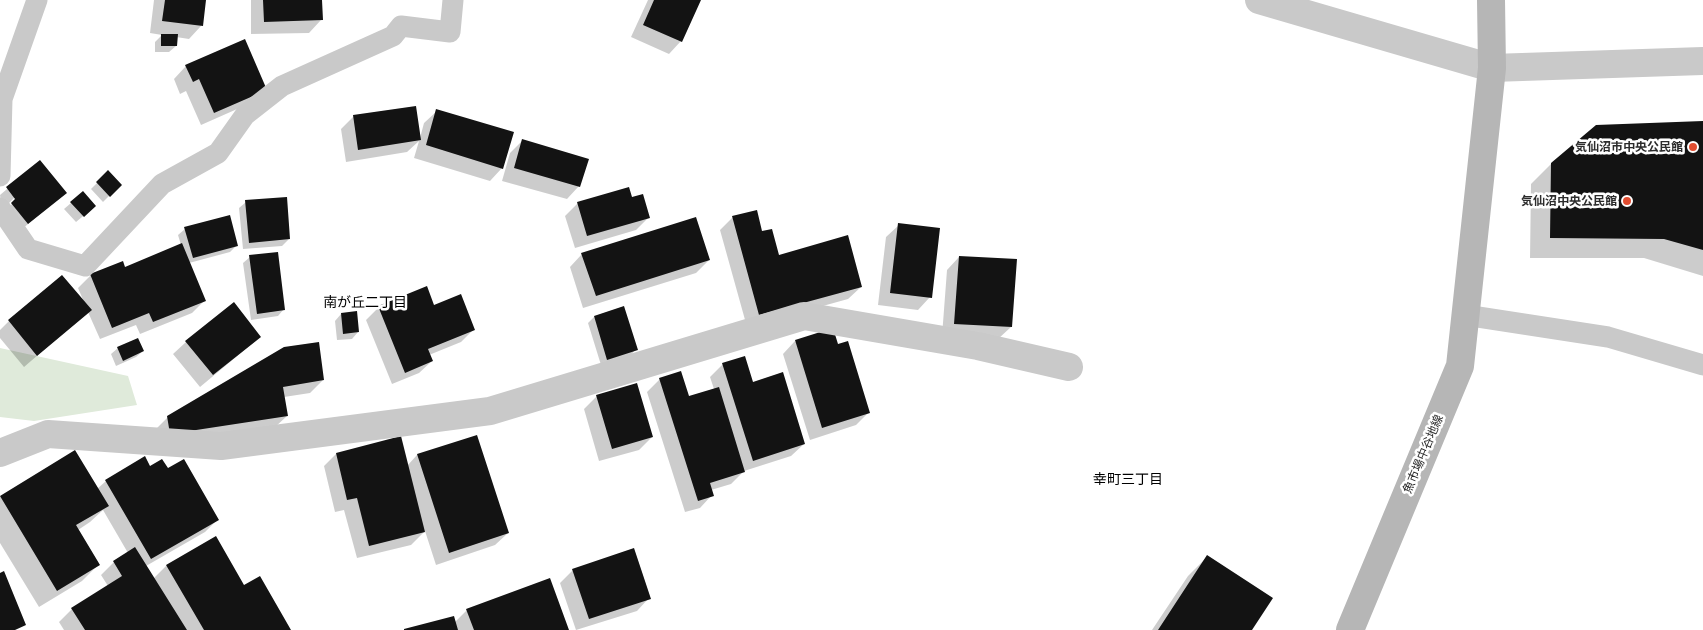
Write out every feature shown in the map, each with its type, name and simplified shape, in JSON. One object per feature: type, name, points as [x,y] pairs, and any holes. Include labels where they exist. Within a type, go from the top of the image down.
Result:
[{"type":"street","points":[[1259,0],[1492,68],[1703,61]]},
{"type":"street","name":"魚市場中谷地線","points":[[1355,627],[1460,366],[1492,68],[1491,0]]},
{"type":"street","points":[[0,454],[48,434],[221,446],[490,411],[804,316],[978,346],[1069,366]]},
{"type":"lane","points":[[0,176],[2,99],[37,0]]},
{"type":"lane","points":[[0,208],[28,249],[85,266],[162,184],[218,153],[245,115],[282,86],[392,36],[401,26],[450,32],[453,0]]},
{"type":"lane","points":[[1466,315],[1608,337],[1703,365]]},
{"type":"green space","points":[[0,348],[128,376],[137,405],[34,421],[0,417]]},
{"type":"building","points":[[165,0],[206,0],[203,26],[162,21]]},
{"type":"building","points":[[263,0],[322,0],[323,20],[264,22]]},
{"type":"building","points":[[654,0],[701,0],[682,42],[643,25]]},
{"type":"building","points":[[161,34],[178,34],[177,46],[161,46]]},
{"type":"building","points":[[245,39],[267,90],[214,113],[199,79],[193,82],[185,65]]},
{"type":"building","points":[[416,106],[421,140],[358,150],[353,115]]},
{"type":"building","points":[[436,109],[514,132],[503,169],[426,145]]},
{"type":"building","name":"気仙沼中央公民館","points":[[1703,121],[1703,250],[1664,239],[1550,238],[1551,163],[1596,125]]},
{"type":"building","points":[[522,139],[589,159],[580,187],[514,168]]},
{"type":"building","points":[[40,160],[67,193],[28,224],[11,203],[15,199],[6,187]]},
{"type":"building","points":[[108,170],[122,185],[110,197],[96,182]]},
{"type":"building","points":[[629,187],[632,197],[643,194],[650,218],[587,236],[577,202]]},
{"type":"building","points":[[83,191],[96,206],[84,217],[70,202]]},
{"type":"building","points":[[287,197],[290,239],[249,243],[245,200]]},
{"type":"building","points":[[757,210],[762,231],[772,229],[779,255],[848,235],[862,287],[759,315],[732,216]]},
{"type":"building","points":[[230,215],[238,246],[193,258],[184,227]]},
{"type":"building","points":[[696,217],[710,260],[596,296],[581,253]]},
{"type":"building","points":[[898,223],[940,228],[932,298],[890,293]]},
{"type":"building","points":[[182,243],[206,301],[153,322],[149,313],[112,328],[90,274],[123,261],[125,267]]},
{"type":"building","points":[[278,252],[285,310],[257,314],[249,255]]},
{"type":"building","points":[[959,256],[1017,259],[1012,327],[954,324]]},
{"type":"building","points":[[62,275],[92,310],[37,356],[8,320]]},
{"type":"building","points":[[427,286],[434,305],[461,294],[475,330],[428,349],[433,361],[405,373],[378,306]]},
{"type":"building","points":[[234,302],[261,337],[213,375],[185,341]]},
{"type":"building","points":[[624,306],[638,350],[607,360],[594,316]]},
{"type":"building","points":[[357,311],[359,332],[343,334],[341,313]]},
{"type":"building","points":[[833,328],[838,344],[848,341],[870,413],[822,428],[795,340]]},
{"type":"building","points":[[138,338],[144,351],[123,361],[117,347]]},
{"type":"building","points":[[319,342],[324,380],[283,387],[288,416],[170,434],[167,416],[284,347]]},
{"type":"building","points":[[745,356],[753,382],[783,372],[805,444],[753,461],[722,363]]},
{"type":"building","points":[[681,371],[689,396],[719,387],[745,472],[710,483],[714,496],[698,501],[659,378]]},
{"type":"building","points":[[637,383],[653,437],[612,449],[596,395]]},
{"type":"building","points":[[477,435],[509,533],[449,553],[417,454]]},
{"type":"building","points":[[401,436],[425,532],[369,546],[357,498],[347,500],[336,453]]},
{"type":"building","points":[[75,450],[109,506],[76,525],[100,565],[57,591],[0,496]]},
{"type":"building","points":[[145,456],[150,466],[162,459],[168,468],[184,459],[219,520],[151,559],[105,480]]},
{"type":"building","points":[[216,536],[244,585],[260,576],[291,630],[204,630],[166,565]]},
{"type":"building","points":[[135,547],[187,630],[85,630],[71,608],[122,576],[113,561]]},
{"type":"building","points":[[634,548],[651,599],[589,619],[572,569]]},
{"type":"building","points":[[1207,555],[1273,598],[1252,630],[1158,630]]},
{"type":"building","points":[[4,571],[26,625],[15,630],[0,630],[0,573]]},
{"type":"building","points":[[550,578],[569,630],[474,630],[466,609]]},
{"type":"building","points":[[454,616],[458,630],[404,630],[404,629]]},
{"type":"place","name":"気仙沼市中央公民館","points":[[1693,147]]},
{"type":"place","name":"気仙沼中央公民館","points":[[1627,201]]},
{"type":"district","name":"南が丘二丁目","points":[[365,302]]},
{"type":"district","name":"幸町三丁目","points":[[1128,479]]}]
